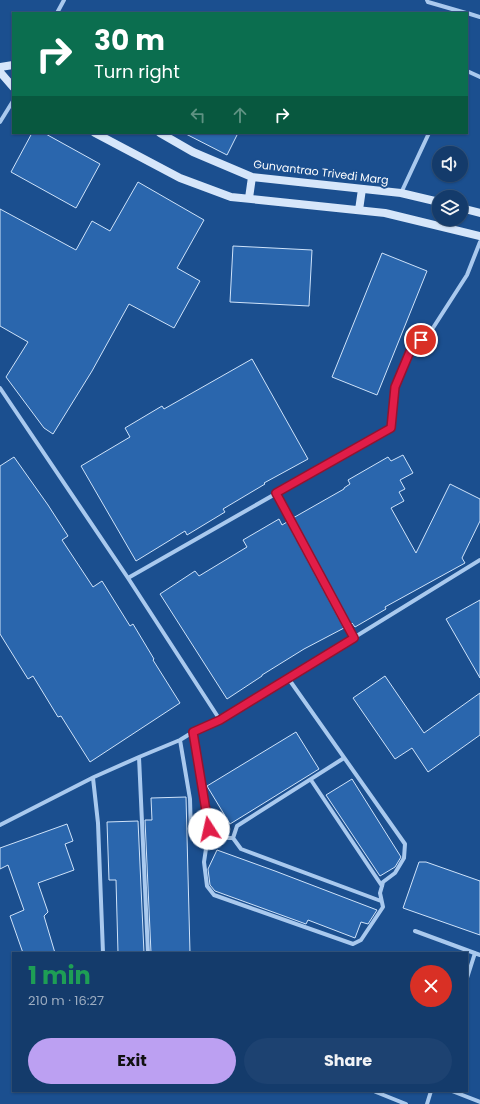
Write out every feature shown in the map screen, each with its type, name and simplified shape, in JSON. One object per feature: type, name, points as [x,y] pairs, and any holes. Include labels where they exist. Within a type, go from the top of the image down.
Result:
[{"type":"street","points":[[58,12],[64,0]]},
{"type":"street","points":[[427,0],[428,2],[463,12]]},
{"type":"street","points":[[468,13],[480,17]]},
{"type":"street","points":[[0,67],[12,65]]},
{"type":"street","points":[[468,71],[480,77]]},
{"type":"street","points":[[0,72],[12,86]]},
{"type":"street","points":[[0,122],[12,103]]},
{"type":"street","points":[[97,134],[180,178],[231,197],[385,213],[480,236]]},
{"type":"street","name":"Gunvantrao Trivedi Marg","points":[[162,134],[193,152],[252,177],[402,193],[432,200]]},
{"type":"street","points":[[402,193],[429,134]]},
{"type":"street","points":[[249,198],[252,177]]},
{"type":"street","points":[[359,210],[362,189]]},
{"type":"street","points":[[468,210],[480,213]]},
{"type":"street","points":[[128,578],[391,428],[395,387],[411,349],[431,331],[467,275],[480,242]]},
{"type":"street","points":[[0,388],[128,578],[220,720]]},
{"type":"street","points":[[276,493],[354,638]]},
{"type":"street","points":[[0,825],[139,756],[180,740],[193,732],[220,720],[480,560]]},
{"type":"street","points":[[193,732],[209,829],[204,862],[207,886],[214,895],[353,944],[361,940],[383,907],[380,893],[383,882],[395,873],[404,858],[405,844],[288,678]]},
{"type":"street","points":[[180,740],[190,799],[191,835]]},
{"type":"street","points":[[139,756],[148,952]]},
{"type":"street","points":[[233,838],[237,826],[344,758]]},
{"type":"street","points":[[93,778],[98,823],[103,952]]},
{"type":"street","points":[[311,780],[382,886]]},
{"type":"street","points":[[208,838],[233,838]]},
{"type":"street","points":[[233,838],[241,849],[381,901]]},
{"type":"street","points":[[415,931],[480,955]]},
{"type":"street","points":[[468,975],[475,953]]},
{"type":"street","points":[[376,1092],[406,1104]]},
{"type":"street","points":[[427,1104],[431,1092]]},
{"type":"street","points":[[455,1092],[480,1102]]},
{"type":"building","points":[[31,134],[46,134],[100,164],[76,208],[11,172]]},
{"type":"building","points":[[186,134],[238,134],[227,155]]},
{"type":"building","points":[[138,182],[204,220],[177,268],[200,281],[174,328],[129,304],[92,371],[53,434],[44,428],[6,377],[28,342],[0,326],[0,209],[76,250],[92,221],[110,231]]},
{"type":"building","points":[[233,246],[312,250],[309,306],[230,302]]},
{"type":"building","points":[[382,253],[427,271],[377,395],[332,377]]},
{"type":"building","points":[[252,359],[308,459],[264,483],[265,484],[223,509],[225,512],[187,535],[185,531],[136,561],[81,466],[130,437],[125,428],[162,406],[164,409]]},
{"type":"building","points":[[403,455],[413,473],[400,480],[405,489],[399,492],[404,501],[391,508],[416,553],[450,484],[480,499],[480,521],[462,558],[465,563],[385,607],[386,609],[355,627],[352,623],[350,625],[293,518],[344,489],[350,484],[348,480],[388,457],[391,461]]},
{"type":"building","points":[[14,457],[68,536],[62,540],[93,587],[102,581],[130,626],[133,624],[154,659],[153,660],[180,703],[90,762],[61,716],[58,717],[33,676],[28,679],[0,634],[0,466]]},
{"type":"building","points":[[279,519],[282,525],[287,522],[344,628],[304,649],[227,699],[160,594],[195,571],[199,576],[247,547],[243,540]]},
{"type":"building","points":[[480,600],[480,678],[446,619]]},
{"type":"building","points":[[385,676],[424,733],[480,693],[480,735],[428,772],[412,748],[395,759],[353,698]]},
{"type":"building","points":[[296,732],[319,769],[230,824],[207,786]]},
{"type":"building","points":[[352,779],[401,857],[395,867],[380,876],[326,795]]},
{"type":"building","points":[[186,797],[190,952],[151,952],[145,820],[152,820],[151,798]]},
{"type":"building","points":[[138,821],[144,952],[118,952],[116,880],[109,880],[107,822]]},
{"type":"building","points":[[67,824],[73,841],[65,844],[74,870],[38,883],[48,912],[44,916],[55,952],[23,952],[10,916],[24,910],[8,865],[0,869],[0,848]]},
{"type":"building","points":[[217,850],[377,910],[368,924],[361,922],[355,938],[308,920],[306,924],[215,891],[210,885],[208,869]]},
{"type":"building","points":[[419,862],[426,862],[480,881],[480,935],[403,908]]},
{"type":"route","points":[[209,829],[193,732],[220,720],[354,638],[276,493],[391,428],[395,387],[411,349],[421,340]]}]
